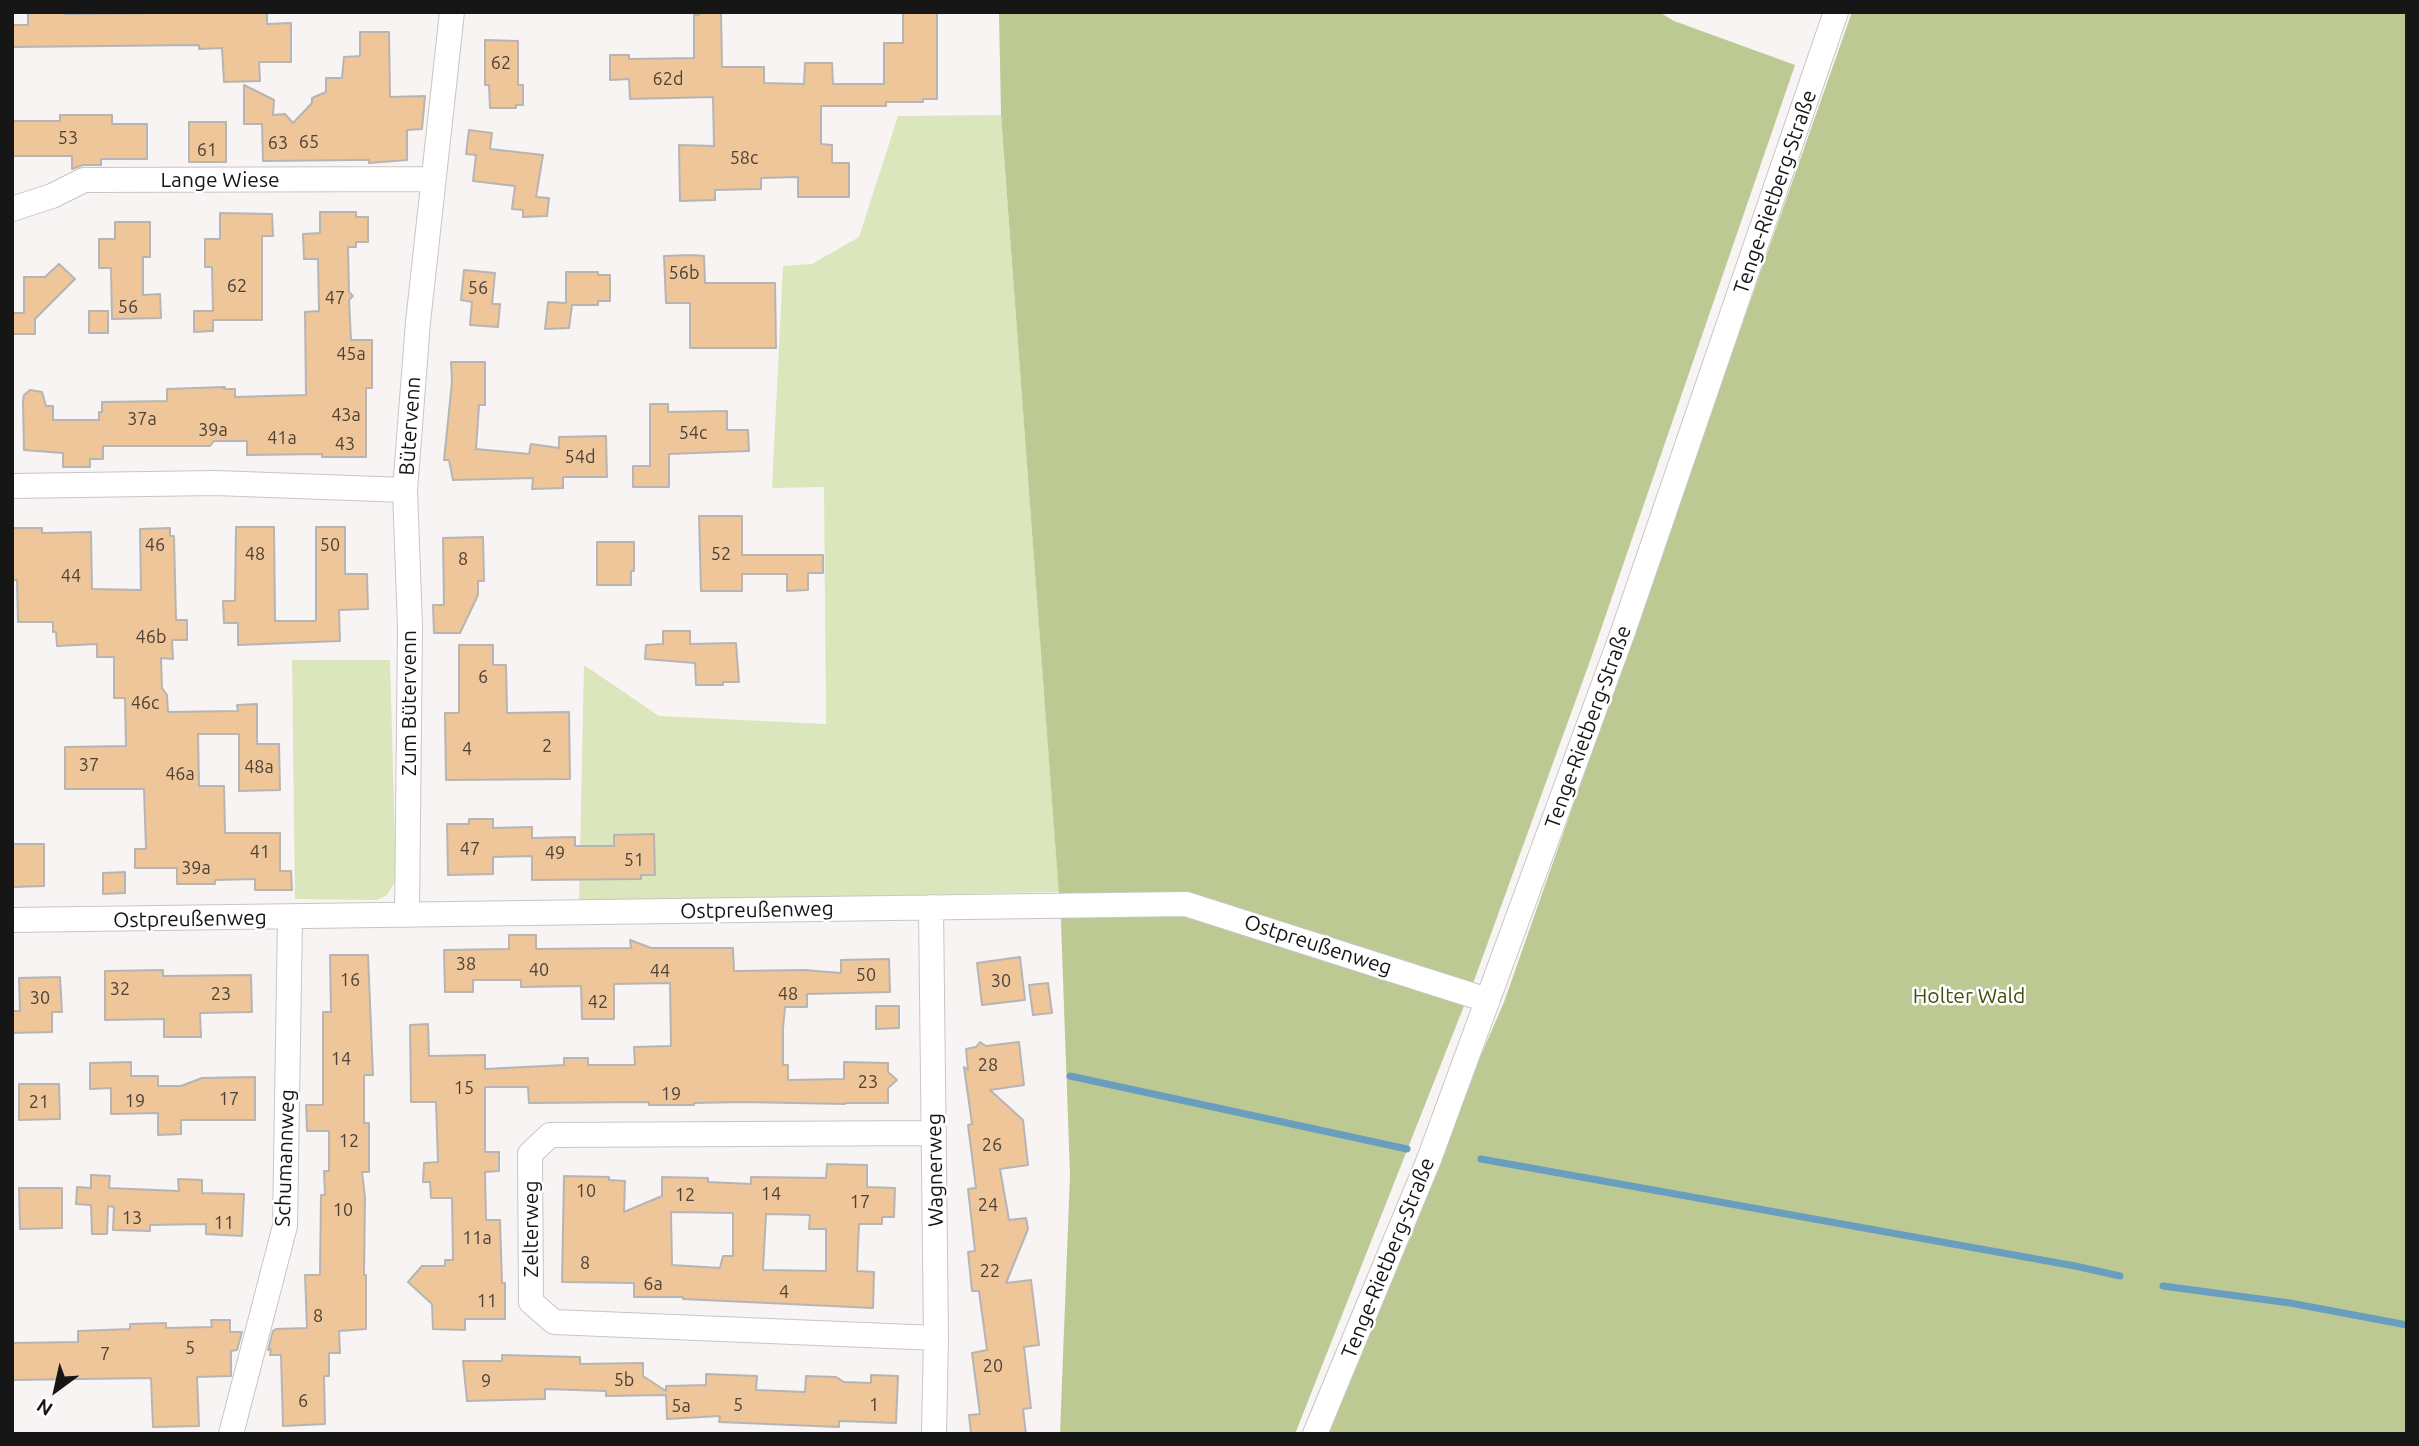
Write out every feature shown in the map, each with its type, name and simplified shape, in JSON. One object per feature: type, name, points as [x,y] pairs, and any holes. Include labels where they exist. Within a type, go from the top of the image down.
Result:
[{"type":"street","name":"Bütervenn","points":[[12,486],[215,483],[405,490],[417,333],[452,12]]},
{"type":"street","name":"Tenge-Rietberg-Straße","points":[[1315,1434],[1428,1162],[1623,632],[1836,12]]},
{"type":"street","name":"Lange Wiese","points":[[12,209],[52,196],[84,180],[433,179]]},
{"type":"street","name":"Zum Bütervenn","points":[[405,490],[410,627],[407,915]]},
{"type":"street","name":"Ostpreußenweg","points":[[12,920],[1186,904],[1487,1000]]},
{"type":"street","name":"Wagnerweg","points":[[931,906],[936,1338],[934,1434]]},
{"type":"street","name":"Schumannweg","points":[[231,1434],[285,1226],[290,918]]},
{"type":"street","name":"Zelterweg","points":[[934,1133],[550,1135],[530,1154],[531,1302],[554,1322],[936,1338]]},
{"type":"green space","points":[[999,12],[1659,12],[1674,21],[1795,65],[1590,661],[1475,978],[1295,1434],[1060,1434],[1070,1175],[1061,922],[1001,115]]},
{"type":"green space","name":"Holter Wald","points":[[1852,12],[2407,12],[2407,1434],[1329,1434],[1441,1148],[1504,1002]]},
{"type":"green space","points":[[1001,115],[1059,892],[579,902],[584,665],[659,716],[826,724],[824,487],[772,488],[783,266],[812,264],[859,237],[898,116]]},
{"type":"green space","points":[[292,660],[390,660],[396,880],[387,895],[377,900],[295,899]]},
{"type":"building","points":[[28,12],[267,12],[267,24],[291,23],[291,62],[259,62],[260,81],[224,82],[222,48],[199,49],[199,45],[12,47],[12,25],[28,25]]},
{"type":"building","points":[[699,12],[721,12],[722,67],[764,67],[764,83],[804,84],[805,63],[832,63],[833,84],[884,84],[884,43],[903,43],[903,12],[937,12],[937,99],[923,99],[923,102],[886,102],[886,106],[821,106],[821,144],[832,145],[832,163],[849,163],[849,197],[798,197],[798,177],[761,178],[761,189],[715,190],[715,200],[680,201],[679,145],[714,146],[713,97],[630,99],[629,79],[610,80],[610,55],[629,55],[629,59],[694,58],[694,15],[699,15]]},
{"type":"building","points":[[360,32],[389,32],[390,97],[425,96],[422,129],[407,130],[407,160],[369,163],[369,160],[263,161],[262,124],[244,124],[244,85],[274,100],[273,115],[285,114],[293,123],[312,103],[312,98],[326,92],[326,78],[342,78],[344,57],[360,56]]},
{"type":"building","points":[[485,40],[518,41],[518,85],[523,85],[523,105],[516,105],[516,108],[490,108],[489,85],[485,85]]},
{"type":"building","points":[[60,115],[112,115],[112,124],[147,124],[147,159],[101,159],[101,165],[83,165],[72,169],[72,156],[12,156],[12,121],[60,121]]},
{"type":"building","points":[[189,122],[226,122],[226,162],[189,162]]},
{"type":"building","points":[[469,130],[492,133],[490,149],[543,155],[536,197],[549,198],[547,216],[523,217],[523,210],[512,209],[515,186],[473,181],[476,155],[466,154]]},
{"type":"building","points":[[320,212],[356,212],[356,217],[368,217],[368,242],[356,242],[356,247],[348,247],[349,292],[353,296],[349,300],[351,340],[372,340],[372,388],[366,388],[366,457],[322,457],[322,454],[247,455],[247,441],[214,441],[210,446],[103,446],[103,459],[90,459],[90,467],[63,467],[63,453],[24,450],[23,402],[24,395],[30,390],[42,392],[46,406],[53,406],[53,420],[99,420],[102,402],[167,401],[167,389],[225,387],[224,389],[235,389],[235,397],[306,395],[305,312],[319,311],[318,259],[304,259],[303,234],[320,233]]},
{"type":"building","points":[[220,213],[272,214],[273,236],[262,236],[262,320],[213,320],[213,331],[194,332],[194,311],[213,311],[212,267],[205,267],[205,239],[220,239]]},
{"type":"building","points":[[115,222],[150,222],[150,257],[143,257],[143,295],[160,294],[161,318],[112,319],[111,268],[99,268],[99,239],[115,239]]},
{"type":"building","points":[[664,256],[704,256],[705,283],[775,283],[776,348],[690,348],[690,303],[666,303]]},
{"type":"building","points":[[59,264],[75,279],[35,319],[35,334],[12,334],[12,313],[24,313],[24,277],[45,277]]},
{"type":"building","points":[[464,270],[495,273],[492,304],[500,304],[498,327],[470,325],[472,302],[461,300]]},
{"type":"building","points":[[566,272],[598,272],[598,275],[610,275],[610,301],[598,301],[598,305],[572,305],[569,328],[545,329],[548,302],[566,303]]},
{"type":"building","points":[[89,311],[108,311],[108,333],[89,333]]},
{"type":"building","points":[[451,362],[485,362],[485,405],[479,405],[476,449],[529,454],[531,444],[559,448],[559,437],[606,436],[607,477],[563,477],[563,488],[532,489],[533,478],[453,480],[449,460],[444,460],[452,382]]},
{"type":"building","points":[[650,404],[668,404],[668,412],[727,411],[727,430],[748,430],[749,451],[669,454],[669,487],[633,487],[633,466],[650,466]]},
{"type":"building","points":[[699,516],[742,516],[742,555],[823,555],[823,573],[808,573],[808,590],[787,591],[787,574],[742,574],[742,591],[701,591]]},
{"type":"building","points":[[236,527],[274,527],[275,621],[316,621],[316,527],[345,527],[345,574],[367,574],[368,609],[339,610],[340,641],[238,645],[238,623],[224,623],[223,601],[235,601]]},
{"type":"building","points":[[12,528],[42,528],[42,533],[91,532],[92,589],[141,590],[140,529],[170,528],[170,536],[174,536],[176,620],[187,620],[187,640],[172,640],[173,659],[161,658],[162,688],[167,695],[168,712],[238,711],[237,705],[257,704],[257,744],[279,744],[280,790],[239,791],[239,734],[198,734],[199,786],[224,786],[225,833],[280,833],[280,871],[291,871],[292,890],[255,890],[255,879],[215,880],[215,884],[177,884],[177,868],[135,868],[135,849],[146,849],[144,789],[65,789],[65,747],[126,746],[125,698],[114,698],[114,657],[97,657],[97,644],[57,646],[53,622],[18,622],[17,580],[12,580]]},
{"type":"building","points":[[483,537],[484,581],[478,581],[478,595],[460,633],[434,633],[433,605],[444,605],[443,538]]},
{"type":"building","points":[[597,542],[634,542],[631,585],[597,585]]},
{"type":"building","points":[[663,631],[690,631],[690,644],[736,643],[739,682],[696,685],[695,663],[645,659],[646,645],[663,644]]},
{"type":"building","points":[[459,645],[493,645],[493,665],[506,665],[507,713],[569,712],[570,779],[446,780],[445,713],[459,713]]},
{"type":"building","points":[[469,819],[493,819],[493,828],[532,827],[532,838],[575,837],[575,846],[614,846],[614,835],[654,834],[655,875],[641,875],[641,879],[532,880],[532,856],[493,857],[493,874],[448,875],[447,824],[469,824]]},
{"type":"building","points":[[12,844],[44,844],[44,886],[12,887]]},
{"type":"building","points":[[125,872],[125,893],[103,894],[103,873]]},
{"type":"building","points":[[509,935],[536,935],[536,949],[631,948],[630,940],[651,948],[733,948],[734,971],[804,970],[841,973],[841,960],[889,959],[890,992],[807,994],[807,1007],[785,1007],[783,1028],[783,1065],[788,1065],[788,1080],[844,1079],[844,1062],[888,1063],[888,1072],[897,1080],[888,1088],[888,1103],[529,1103],[528,1087],[485,1087],[485,1152],[499,1152],[499,1171],[485,1172],[486,1220],[500,1220],[505,1319],[465,1319],[465,1330],[433,1329],[432,1304],[408,1282],[422,1266],[445,1266],[445,1260],[453,1260],[452,1198],[431,1198],[430,1182],[423,1182],[424,1163],[438,1162],[436,1102],[411,1102],[410,1025],[428,1024],[429,1056],[485,1055],[485,1069],[564,1065],[564,1058],[588,1058],[588,1065],[635,1065],[634,1047],[671,1046],[670,983],[614,984],[614,1019],[582,1019],[581,986],[521,987],[521,980],[473,980],[473,992],[445,992],[444,950],[509,949]]},
{"type":"building","points":[[330,955],[368,955],[373,1075],[364,1075],[364,1123],[369,1123],[369,1172],[362,1172],[365,1197],[366,1329],[339,1331],[340,1353],[329,1353],[329,1376],[324,1376],[325,1424],[283,1426],[281,1355],[270,1355],[271,1349],[268,1350],[276,1329],[307,1328],[305,1275],[320,1275],[321,1195],[325,1195],[324,1171],[329,1171],[329,1131],[307,1131],[306,1105],[323,1105],[323,1012],[331,1012]]},
{"type":"building","points":[[1020,957],[1025,1000],[982,1005],[977,963]]},
{"type":"building","points":[[163,970],[163,976],[251,975],[252,1012],[200,1013],[201,1037],[164,1037],[164,1019],[105,1020],[105,971]]},
{"type":"building","points":[[60,977],[62,1012],[52,1012],[52,1032],[12,1033],[12,1011],[20,1011],[19,978]]},
{"type":"building","points":[[1048,983],[1052,1013],[1033,1015],[1029,985]]},
{"type":"building","points":[[876,1006],[899,1006],[899,1028],[876,1029]]},
{"type":"building","points":[[980,1042],[986,1046],[1019,1042],[1024,1085],[990,1090],[1023,1120],[1028,1165],[1000,1169],[1009,1220],[1026,1218],[1028,1229],[1006,1283],[1031,1280],[1039,1345],[1024,1347],[1031,1408],[1023,1409],[1026,1434],[971,1434],[969,1415],[980,1414],[972,1353],[987,1350],[979,1291],[972,1291],[968,1252],[975,1251],[968,1189],[976,1188],[968,1125],[972,1124],[964,1067],[968,1070],[966,1049],[976,1047]]},
{"type":"building","points":[[131,1062],[131,1076],[158,1076],[158,1086],[181,1086],[202,1078],[255,1077],[255,1120],[181,1120],[181,1134],[158,1135],[158,1113],[111,1114],[111,1088],[90,1089],[90,1063]]},
{"type":"building","points":[[19,1084],[59,1084],[60,1119],[19,1120]]},
{"type":"building","points":[[827,1164],[867,1165],[867,1187],[895,1188],[894,1217],[882,1217],[882,1224],[859,1224],[857,1271],[874,1272],[873,1308],[683,1297],[634,1297],[634,1283],[562,1282],[564,1176],[609,1177],[609,1180],[625,1181],[624,1212],[662,1196],[662,1177],[708,1178],[708,1182],[751,1184],[751,1177],[826,1178]],"holes":[[[671,1212],[733,1213],[733,1256],[723,1256],[720,1268],[672,1265]],[[766,1214],[810,1215],[809,1229],[826,1229],[826,1271],[763,1270]]]},
{"type":"building","points":[[91,1175],[110,1176],[109,1188],[179,1191],[178,1179],[202,1180],[202,1193],[244,1194],[242,1236],[206,1234],[206,1224],[150,1225],[150,1231],[113,1230],[114,1207],[108,1206],[107,1234],[92,1234],[91,1205],[76,1204],[77,1187],[91,1188]]},
{"type":"building","points":[[19,1188],[62,1188],[62,1228],[20,1229]]},
{"type":"building","points":[[211,1320],[230,1320],[230,1332],[242,1332],[237,1350],[231,1351],[231,1376],[197,1377],[199,1426],[153,1427],[151,1378],[12,1380],[12,1343],[78,1342],[78,1331],[130,1329],[130,1324],[166,1323],[166,1328],[212,1327]]},
{"type":"building","points":[[502,1355],[580,1357],[580,1364],[643,1363],[643,1376],[666,1391],[666,1386],[706,1385],[706,1374],[757,1376],[756,1390],[805,1392],[806,1376],[836,1377],[844,1382],[871,1383],[871,1375],[898,1376],[896,1423],[839,1421],[839,1427],[719,1422],[720,1416],[667,1419],[666,1395],[606,1396],[606,1391],[545,1389],[545,1399],[467,1401],[463,1361],[502,1361]]},
{"type":"waterway","points":[[1070,1076],[1407,1149]]},
{"type":"waterway","points":[[1481,1159],[2120,1276]]},
{"type":"waterway","points":[[2163,1286],[2290,1303],[2407,1325]]}]
